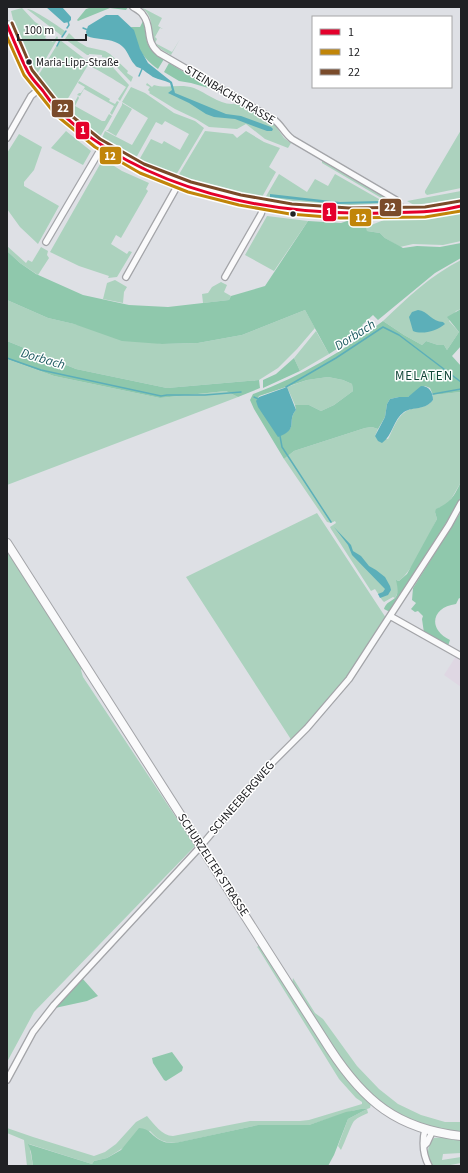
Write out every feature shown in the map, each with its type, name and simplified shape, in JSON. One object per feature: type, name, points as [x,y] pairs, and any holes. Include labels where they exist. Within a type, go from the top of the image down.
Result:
[{"type":"street","name":"STEINBACHSTRASSE","points":[[133,7],[142,13],[146,19],[151,44],[159,53],[273,119],[285,133],[292,138],[396,200],[400,206],[401,212]]},
{"type":"street","points":[[7,25],[17,53],[39,89],[60,113],[79,130],[102,146],[138,167],[179,183],[211,193],[294,210],[341,213],[413,212],[429,208],[461,206]]},
{"type":"street","points":[[7,138],[31,96],[39,89]]},
{"type":"street","points":[[46,242],[102,146]]},
{"type":"street","points":[[126,277],[179,183]]},
{"type":"street","points":[[225,277],[261,214],[264,205]]},
{"type":"street","name":"SCHNEEBERGWEG","points":[[7,1080],[33,1032],[50,1009],[201,846],[263,772],[307,728],[349,678],[449,525],[461,503]]},
{"type":"street","name":"SCHURZELTER STRASSE","points":[[7,543],[353,1082],[386,1111],[401,1120],[429,1131],[461,1136]]},
{"type":"street","points":[[390,616],[461,656]]},
{"type":"street","points":[[429,1131],[423,1142],[425,1157],[429,1166]]},
{"type":"shaded area","points":[[456,656],[461,659],[461,687],[444,675]]},
{"type":"green space","points":[[92,7],[128,7],[126,10],[110,8],[78,21],[77,20],[86,9]]},
{"type":"green space","points":[[141,7],[162,18],[158,26],[163,29],[160,28],[155,37],[157,39],[155,43],[149,16]]},
{"type":"green space","points":[[22,8],[35,22],[49,30],[45,38],[53,42],[57,36],[58,38],[37,74],[21,44],[11,11]]},
{"type":"green space","points":[[27,9],[39,14],[65,31],[62,36]]},
{"type":"green space","points":[[143,21],[149,47],[152,51],[164,59],[158,69],[147,60],[140,51],[135,40],[131,27],[140,27]]},
{"type":"green space","points":[[69,33],[77,41],[87,47],[105,51],[110,54],[128,71],[127,73],[133,77],[131,82],[108,58],[102,57],[102,55],[87,55],[65,39]]},
{"type":"green space","points":[[180,39],[171,55],[157,46],[156,43],[172,52]]},
{"type":"green space","points":[[60,40],[86,60],[107,61],[129,85],[120,101],[118,99],[126,87],[88,65],[67,100],[70,101],[66,109],[38,76]]},
{"type":"green space","points":[[169,63],[212,89],[179,81],[164,72]]},
{"type":"green space","points":[[79,81],[110,99],[109,101],[115,104],[117,101],[119,102],[112,115],[110,113],[114,106],[84,89],[80,96],[77,95],[81,93],[85,87],[78,83]]},
{"type":"green space","points":[[147,83],[152,87],[154,85],[194,88],[221,102],[232,104],[238,103],[275,125],[284,138],[291,143],[288,148],[265,139],[246,124],[237,129],[209,127],[149,93],[150,92],[148,90],[150,87],[146,85]]},
{"type":"green space","points":[[131,87],[145,93],[174,113],[195,121],[204,128],[176,175],[139,160],[151,139],[162,144],[164,141],[180,150],[189,134],[165,121],[162,125],[156,122],[136,158],[102,138],[105,131],[132,145],[148,118],[122,102]]},
{"type":"green space","points":[[78,96],[79,98],[75,106],[102,121],[105,121],[109,114],[112,116],[100,137],[68,111]]},
{"type":"green space","points":[[122,103],[132,109],[116,136],[106,130],[108,130]]},
{"type":"green space","points":[[461,130],[461,188],[427,195],[425,191]]},
{"type":"green space","points":[[66,131],[91,151],[83,165],[51,148]]},
{"type":"green space","points":[[205,131],[233,134],[237,138],[246,131],[264,142],[280,148],[269,167],[276,172],[262,197],[228,190],[178,176]]},
{"type":"green space","points":[[19,134],[42,147],[34,170],[24,182],[24,186],[59,206],[38,244],[20,227],[7,209],[7,153]]},
{"type":"green space","points":[[103,159],[122,171],[149,183],[146,189],[148,191],[121,238],[116,235],[111,244],[127,254],[129,251],[132,252],[117,277],[108,278],[109,276],[79,266],[50,252]]},
{"type":"green space","points":[[322,160],[389,199],[388,202],[322,163]]},
{"type":"green space","points":[[279,174],[307,192],[315,179],[328,186],[335,174],[386,203],[339,206],[300,203],[265,198]]},
{"type":"green space","points":[[461,191],[461,199],[414,205],[407,201]]},
{"type":"green space","points":[[461,212],[461,241],[443,245],[413,244],[400,247],[385,238],[380,233],[367,231],[366,227],[384,220],[425,217]]},
{"type":"green space","points":[[267,216],[308,221],[274,271],[245,255]]},
{"type":"green space","points":[[365,220],[367,231],[380,233],[385,238],[403,248],[417,246],[440,247],[461,243],[461,258],[435,273],[378,320],[373,315],[362,325],[366,330],[329,354],[305,310],[242,335],[198,343],[162,344],[122,341],[74,324],[48,318],[7,300],[7,251],[20,263],[36,274],[83,295],[129,305],[168,307],[229,300],[231,296],[265,286],[308,221],[341,223],[347,221]]},
{"type":"green space","points":[[7,246],[26,263],[28,260],[32,262],[41,247],[48,251],[47,255],[49,258],[38,275],[20,263],[7,251]]},
{"type":"green space","points":[[461,260],[461,309],[456,311],[449,321],[459,332],[447,350],[444,345],[438,345],[426,341],[422,345],[383,321],[429,280]]},
{"type":"green space","points":[[115,280],[127,287],[124,292],[123,303],[103,299],[107,283]]},
{"type":"green space","points":[[221,282],[227,285],[224,292],[231,296],[229,300],[203,303],[202,294],[208,293],[212,287]]},
{"type":"green space","points":[[7,300],[48,318],[162,344],[198,343],[242,335],[305,310],[315,328],[278,368],[259,380],[167,388],[76,369],[7,341]]},
{"type":"green space","points":[[461,309],[461,346],[452,356],[461,366],[461,392],[433,395],[430,388],[425,386],[408,397],[390,399],[387,404],[385,417],[378,429],[372,427],[365,428],[294,451],[284,459],[254,409],[250,400],[253,394],[288,380],[305,371],[353,343],[383,321],[422,345],[426,341],[438,345],[444,345],[447,350],[459,332],[447,317]],"holes":[[[328,377],[343,380],[352,384],[353,391],[334,405],[321,411],[309,405],[295,405],[296,410],[293,414],[291,428],[289,431],[278,436],[257,400],[259,396],[307,380]]]},
{"type":"green space","points":[[316,331],[329,354],[300,371],[294,358]]},
{"type":"green space","points":[[7,341],[76,369],[167,388],[259,380],[260,388],[238,397],[226,391],[160,398],[54,376],[7,359]]},
{"type":"green space","points":[[294,358],[300,371],[263,388],[263,380],[276,374]]},
{"type":"green space","points":[[7,359],[54,376],[160,398],[226,391],[238,397],[7,485]]},
{"type":"green space","points":[[328,377],[343,380],[352,384],[353,391],[334,405],[321,411],[309,405],[295,405],[287,387],[307,380]]},
{"type":"green space","points":[[461,392],[461,482],[450,501],[444,507],[440,507],[435,512],[437,519],[420,552],[405,576],[399,581],[397,580],[398,592],[395,598],[393,597],[384,602],[375,589],[371,591],[331,529],[330,527],[336,523],[335,521],[331,523],[327,522],[284,459],[294,451],[365,428],[372,427],[378,429],[375,436],[388,439],[397,421],[405,412],[426,406],[433,400],[433,395]]},
{"type":"green space","points":[[461,482],[461,499],[390,612],[384,609],[388,602],[396,597],[396,580],[399,581],[407,574],[437,519],[435,512],[436,509],[451,499]]},
{"type":"green space","points":[[317,513],[386,618],[348,677],[292,741],[186,577]]},
{"type":"green space","points":[[460,513],[461,599],[459,598],[456,604],[442,609],[437,614],[435,619],[435,625],[438,630],[450,640],[448,646],[424,633],[423,616],[418,611],[415,612],[411,609],[416,603],[412,600],[413,588]]},
{"type":"green space","points":[[7,549],[84,666],[81,670],[83,677],[195,846],[34,1012],[7,1062]]},
{"type":"green space","points":[[261,944],[337,1065],[354,1088],[371,1104],[370,1108],[355,1110],[309,1125],[258,1125],[176,1143],[162,1140],[150,1131],[107,1158],[94,1161],[92,1164],[29,1144],[33,1166],[27,1166],[24,1140],[7,1133],[7,1128],[94,1156],[105,1152],[116,1144],[136,1122],[147,1116],[162,1132],[173,1136],[250,1121],[309,1120],[362,1104],[362,1102],[356,1098],[339,1079],[257,947]]},
{"type":"green space","points":[[82,978],[98,996],[87,1001],[55,1008]]},
{"type":"green space","points":[[293,978],[315,1013],[323,1019],[357,1066],[379,1089],[398,1104],[421,1115],[445,1122],[461,1122],[461,1134],[429,1128],[413,1123],[382,1105],[367,1091],[339,1057],[292,984]]},
{"type":"green space","points":[[172,1052],[183,1067],[182,1071],[166,1081],[153,1063],[152,1058]]},
{"type":"green space","points":[[367,1109],[368,1113],[354,1121],[341,1150],[338,1146],[348,1119]]},
{"type":"green space","points":[[367,1109],[348,1119],[334,1155],[328,1166],[33,1166],[28,1144],[92,1164],[94,1161],[107,1158],[121,1150],[139,1128],[146,1129],[164,1142],[175,1143],[258,1125],[309,1125],[346,1112]]},
{"type":"green space","points":[[443,1137],[461,1140],[461,1153],[443,1154],[442,1160],[461,1157],[461,1163],[445,1166],[431,1166],[428,1148],[434,1138]]},
{"type":"water","points":[[46,7],[62,7],[71,17],[71,20],[64,23]]},
{"type":"water","points":[[106,15],[118,15],[134,30],[140,49],[148,63],[172,82],[175,93],[226,114],[241,116],[271,127],[273,129],[272,131],[267,131],[235,119],[214,117],[168,93],[172,90],[170,83],[153,77],[136,66],[122,46],[112,41],[87,36],[86,32],[88,26]]},
{"type":"water","points":[[270,194],[340,202],[380,201],[382,203],[338,204],[270,197]]},
{"type":"water","points":[[418,310],[425,312],[439,322],[443,322],[445,324],[438,329],[429,332],[421,333],[413,331],[409,317],[412,312]]},
{"type":"water","points":[[421,386],[430,390],[433,400],[426,406],[404,412],[397,419],[386,440],[382,443],[378,441],[375,436],[385,417],[387,404],[390,399],[408,397]]},
{"type":"water","points":[[287,387],[296,410],[293,414],[292,425],[289,431],[278,437],[258,407],[256,401],[259,397]]},
{"type":"water","points":[[334,527],[351,545],[353,551],[361,556],[369,566],[385,577],[391,590],[388,595],[380,598],[378,594],[383,592],[385,589],[352,555],[348,545]]},
{"type":"waterway","points":[[67,28],[69,25],[68,21]]},
{"type":"waterway","points":[[83,28],[88,30]]},
{"type":"waterway","points":[[62,37],[66,31]]},
{"type":"waterway","points":[[57,46],[60,40]]},
{"type":"waterway","points":[[139,76],[142,69]]},
{"type":"waterway","name":"Dorbach","points":[[286,387],[336,358],[383,327],[399,335],[461,382]]},
{"type":"waterway","name":"Dorbach","points":[[7,358],[41,370],[161,396],[241,392]]},
{"type":"waterway","points":[[433,394],[461,389]]},
{"type":"waterway","name":"Dorbach","points":[[254,397],[260,400]]},
{"type":"waterway","points":[[280,436],[282,447],[331,522]]},
{"type":"transit line","name":"22","points":[[12,23],[32,70],[62,108],[100,139],[144,164],[191,182],[241,195],[292,204],[349,208],[425,207],[460,201]]},
{"type":"transit line","name":"1","points":[[7,25],[28,72],[57,110],[93,139],[130,162],[170,180],[211,194],[297,210],[340,213],[383,213],[432,211],[461,206]]},
{"type":"transit line","name":"12","points":[[7,37],[24,75],[56,115],[95,147],[140,173],[188,192],[239,205],[290,214],[340,218],[425,217],[461,211]]},
{"type":"place","name":"Maria-Lipp-Straße","points":[[29,62]]},
{"type":"district","name":"MELATEN","points":[[424,376]]}]
